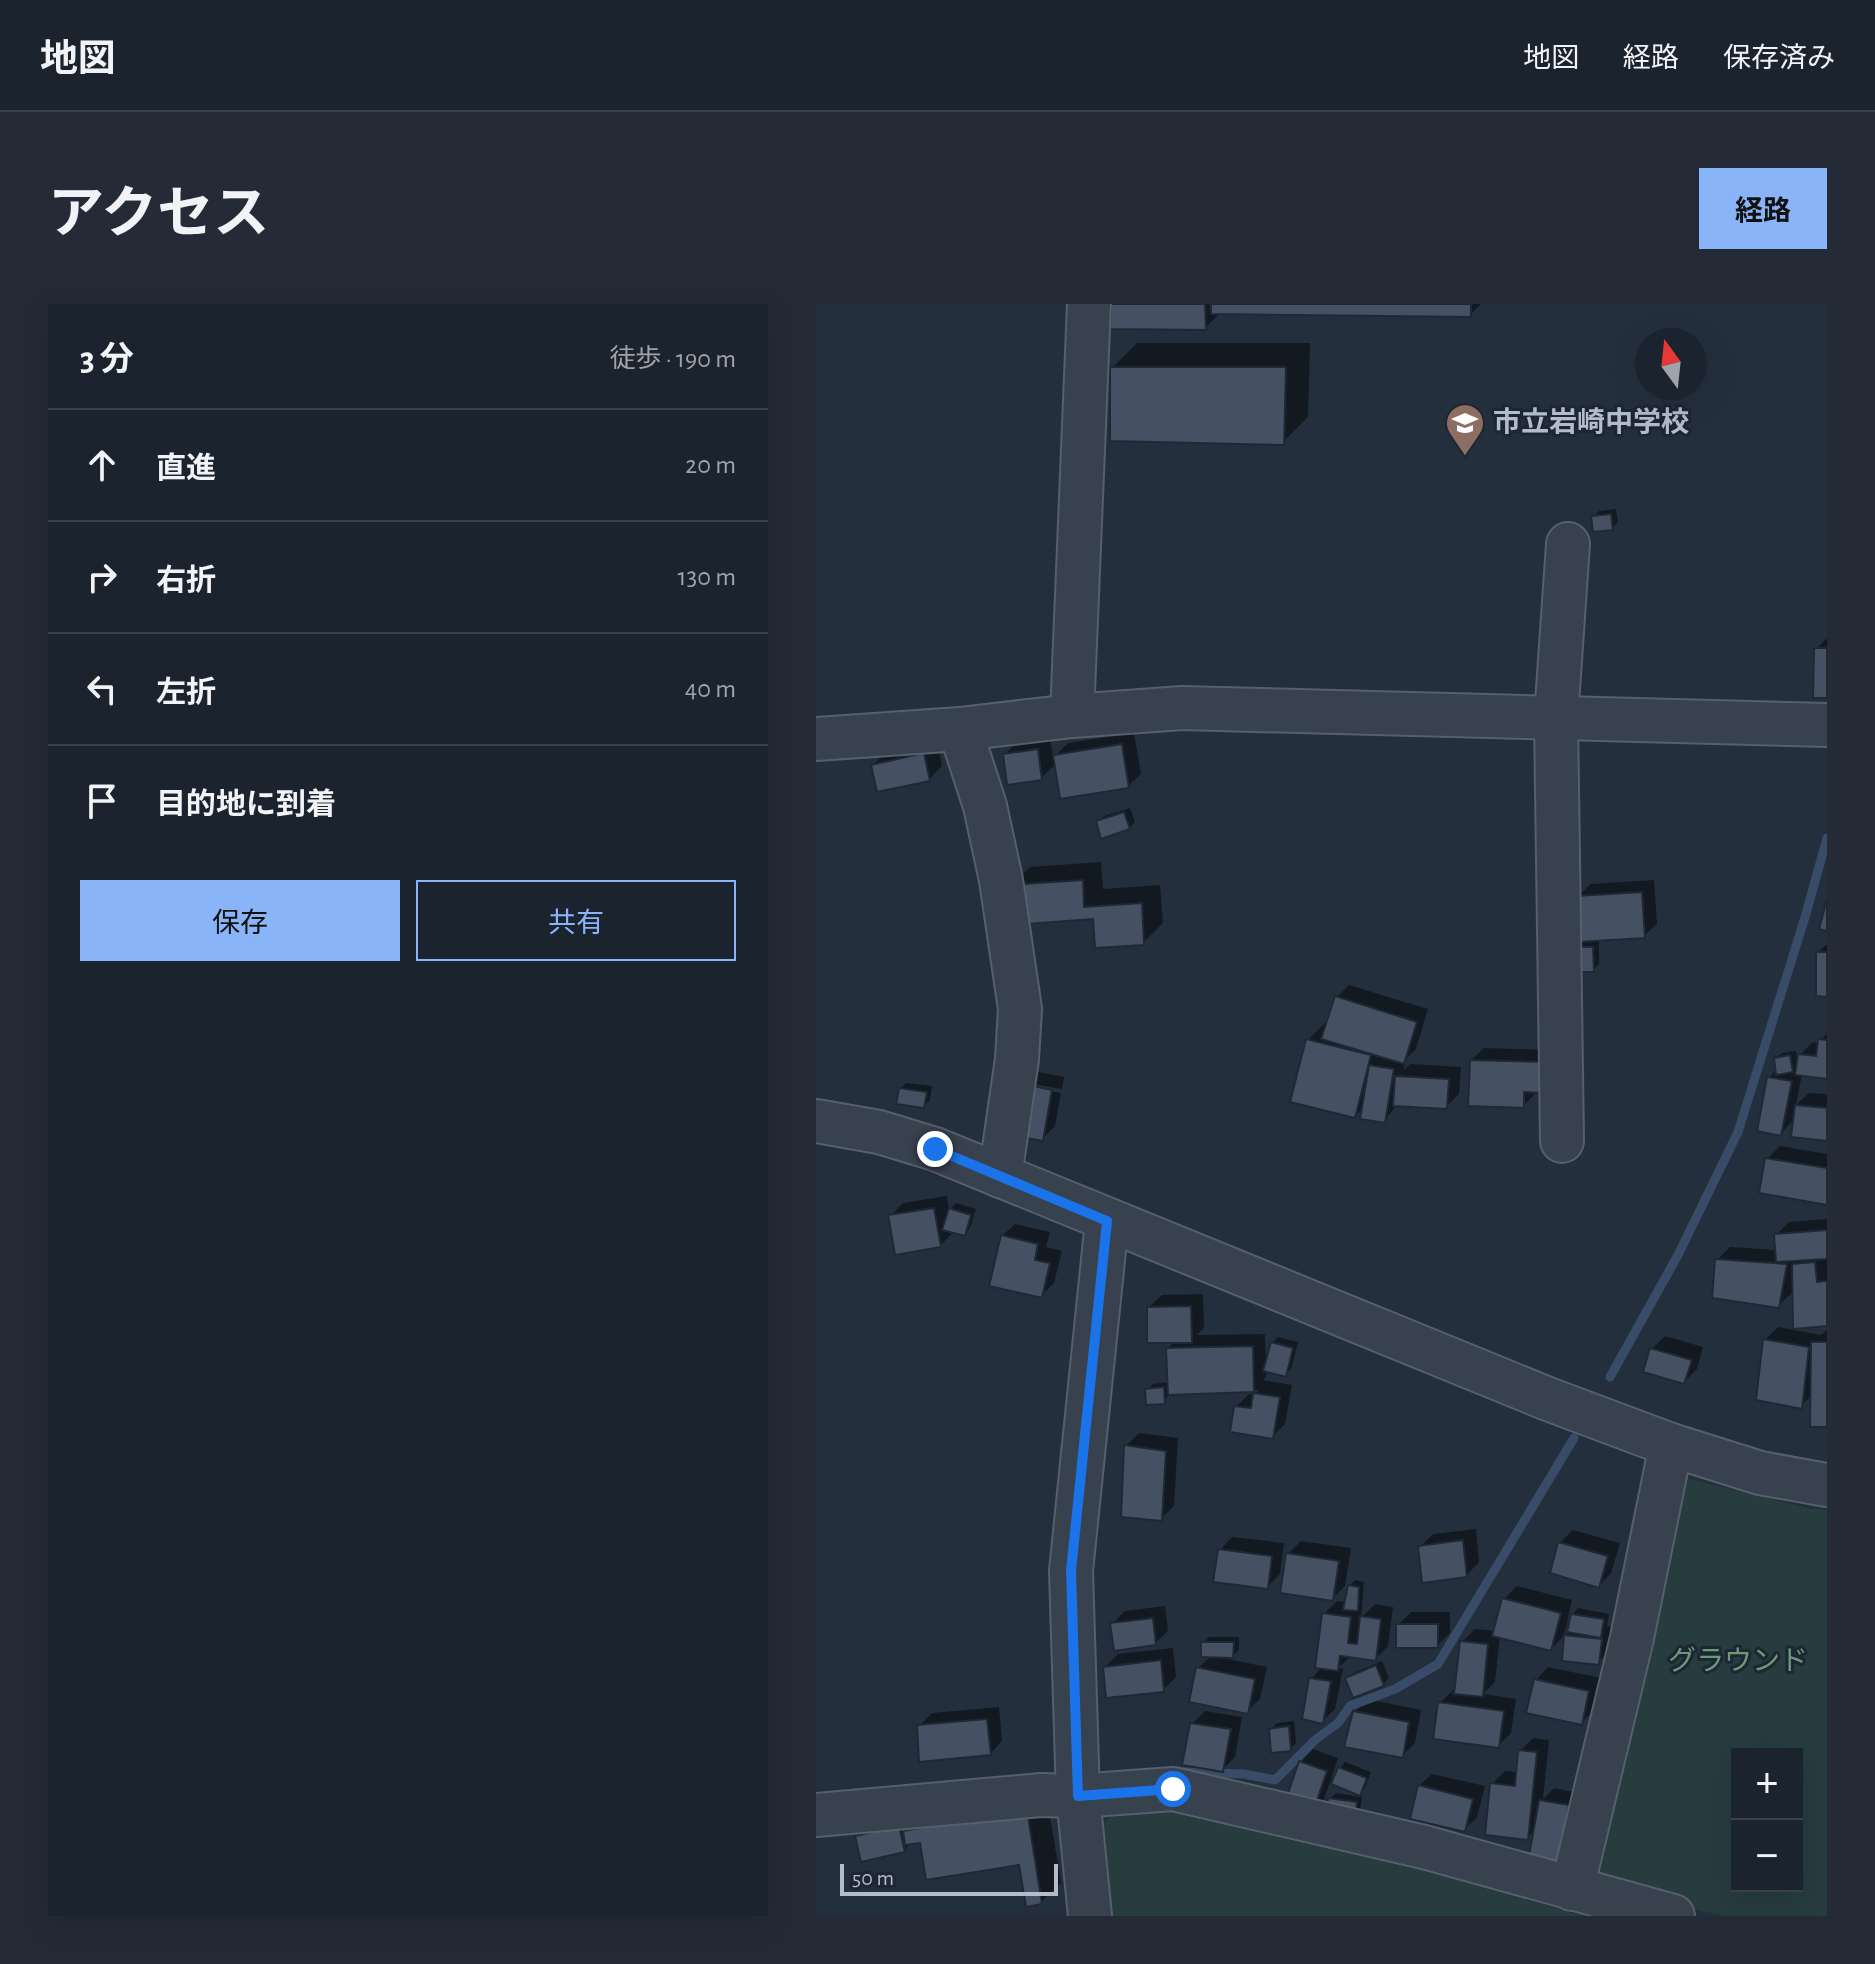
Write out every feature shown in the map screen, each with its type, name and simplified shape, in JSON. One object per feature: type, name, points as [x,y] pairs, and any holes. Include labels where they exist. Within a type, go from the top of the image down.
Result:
[{"type":"street","points":[[1072,716],[1089,304]]},
{"type":"street","points":[[1562,1141],[1556,732],[1568,544]]},
{"type":"street","points":[[816,739],[1182,708],[1556,732],[1827,725]]},
{"type":"street","points":[[960,729],[988,821],[1001,880],[1020,1009],[1017,1059],[1000,1176]]},
{"type":"street","points":[[816,1121],[893,1136],[935,1149],[1534,1394],[1671,1445],[1760,1473],[1827,1485]]},
{"type":"street","points":[[1090,1916],[1078,1796],[1071,1571],[1107,1221]]},
{"type":"street","points":[[1572,1889],[1632,1638],[1671,1445]]},
{"type":"street","points":[[816,1815],[1041,1795],[1078,1796],[1173,1789],[1424,1847],[1673,1916]]},
{"type":"green space","name":"グラウンド","points":[[1681,1477],[1807,1508],[1827,1510],[1827,1916],[1722,1916],[1587,1880]]},
{"type":"green space","points":[[1138,1807],[1200,1808],[1584,1916],[1109,1916],[1100,1827],[1112,1815]]},
{"type":"building","points":[[1111,304],[1205,304],[1206,330],[1110,329]]},
{"type":"building","points":[[1211,304],[1471,304],[1471,317],[1211,314]]},
{"type":"building","points":[[1110,367],[1286,367],[1284,445],[1110,441]]},
{"type":"building","points":[[1611,514],[1613,530],[1593,532],[1591,516]]},
{"type":"building","points":[[1814,648],[1827,648],[1827,698],[1813,698]]},
{"type":"building","points":[[1122,744],[1129,788],[1060,799],[1053,755]]},
{"type":"building","points":[[1038,749],[1042,780],[1007,785],[1003,754]]},
{"type":"building","points":[[924,753],[930,781],[877,792],[871,765]]},
{"type":"building","points":[[1124,812],[1130,829],[1101,839],[1096,821]]},
{"type":"building","points":[[1083,880],[1084,907],[1142,903],[1144,945],[1095,948],[1093,919],[1011,925],[1009,885]]},
{"type":"building","points":[[1642,892],[1645,938],[1578,942],[1576,896]]},
{"type":"building","points":[[1827,899],[1827,931],[1819,929]]},
{"type":"building","points":[[1569,947],[1593,947],[1594,972],[1569,972]]},
{"type":"building","points":[[1816,952],[1827,952],[1827,997],[1816,996]]},
{"type":"building","points":[[1335,996],[1417,1022],[1404,1064],[1321,1039]]},
{"type":"building","points":[[1306,1039],[1371,1055],[1355,1118],[1290,1102]]},
{"type":"building","points":[[1818,1039],[1827,1040],[1827,1079],[1795,1075],[1798,1054],[1816,1056]]},
{"type":"building","points":[[1790,1055],[1793,1072],[1776,1075],[1774,1058]]},
{"type":"building","points":[[1470,1060],[1543,1062],[1542,1093],[1524,1092],[1524,1108],[1468,1106]]},
{"type":"building","points":[[1369,1065],[1394,1069],[1385,1123],[1360,1119]]},
{"type":"building","points":[[1395,1076],[1449,1079],[1447,1109],[1393,1106]]},
{"type":"building","points":[[1767,1077],[1792,1081],[1781,1136],[1757,1131]]},
{"type":"building","points":[[1024,1084],[1052,1090],[1043,1141],[1014,1136]]},
{"type":"building","points":[[899,1088],[927,1092],[924,1108],[896,1104]]},
{"type":"building","points":[[1795,1105],[1827,1108],[1827,1141],[1791,1137]]},
{"type":"building","points":[[1765,1158],[1827,1168],[1827,1205],[1759,1193]]},
{"type":"building","points":[[934,1208],[941,1247],[895,1255],[888,1215]]},
{"type":"building","points":[[949,1208],[971,1215],[965,1236],[942,1230]]},
{"type":"building","points":[[1827,1230],[1827,1259],[1776,1262],[1774,1234]]},
{"type":"building","points":[[1001,1235],[1038,1244],[1035,1260],[1050,1263],[1042,1298],[989,1286]]},
{"type":"building","points":[[1715,1259],[1787,1264],[1779,1308],[1712,1298]]},
{"type":"building","points":[[1815,1262],[1817,1282],[1827,1281],[1827,1326],[1793,1329],[1792,1264]]},
{"type":"building","points":[[1191,1306],[1192,1343],[1147,1343],[1147,1307]]},
{"type":"building","points":[[1763,1339],[1809,1347],[1802,1409],[1756,1400]]},
{"type":"building","points":[[1271,1342],[1293,1348],[1286,1377],[1263,1371]]},
{"type":"building","points":[[1811,1342],[1827,1342],[1827,1427],[1810,1427]]},
{"type":"building","points":[[1253,1346],[1254,1392],[1168,1395],[1166,1348]]},
{"type":"building","points":[[1650,1348],[1692,1360],[1684,1384],[1643,1372]]},
{"type":"building","points":[[1164,1387],[1165,1404],[1146,1405],[1145,1389]]},
{"type":"building","points":[[1253,1393],[1280,1397],[1273,1439],[1230,1432],[1234,1406],[1251,1408]]},
{"type":"building","points":[[1124,1445],[1166,1451],[1162,1521],[1121,1517]]},
{"type":"building","points":[[1463,1540],[1467,1577],[1422,1583],[1418,1546]]},
{"type":"building","points":[[1558,1542],[1608,1556],[1599,1588],[1550,1573]]},
{"type":"building","points":[[1218,1549],[1272,1556],[1268,1589],[1213,1582]]},
{"type":"building","points":[[1286,1553],[1339,1561],[1333,1601],[1280,1593]]},
{"type":"building","points":[[1348,1585],[1359,1587],[1358,1611],[1343,1610]]},
{"type":"building","points":[[1502,1598],[1561,1613],[1551,1651],[1492,1636]]},
{"type":"building","points":[[1322,1613],[1351,1617],[1348,1643],[1357,1644],[1360,1616],[1381,1619],[1376,1661],[1340,1656],[1338,1671],[1315,1668]]},
{"type":"building","points":[[1571,1614],[1604,1619],[1601,1638],[1567,1632]]},
{"type":"building","points":[[1153,1618],[1156,1645],[1114,1651],[1110,1623]]},
{"type":"building","points":[[1396,1624],[1438,1624],[1438,1648],[1396,1648]]},
{"type":"building","points":[[1564,1635],[1602,1639],[1599,1665],[1562,1661]]},
{"type":"building","points":[[1460,1641],[1488,1644],[1483,1697],[1454,1694]]},
{"type":"building","points":[[1201,1642],[1234,1642],[1233,1658],[1201,1657]]},
{"type":"building","points":[[1161,1660],[1164,1692],[1106,1698],[1103,1667]]},
{"type":"building","points":[[1376,1665],[1384,1686],[1353,1698],[1345,1678]]},
{"type":"building","points":[[1196,1667],[1255,1679],[1248,1714],[1189,1702]]},
{"type":"building","points":[[1309,1678],[1331,1681],[1323,1724],[1302,1719]]},
{"type":"building","points":[[1534,1679],[1589,1691],[1582,1725],[1526,1713]]},
{"type":"building","points":[[1438,1702],[1504,1711],[1499,1748],[1433,1739]]},
{"type":"building","points":[[1353,1711],[1409,1722],[1403,1758],[1344,1747]]},
{"type":"building","points":[[987,1719],[991,1755],[919,1762],[917,1725]]},
{"type":"building","points":[[1190,1723],[1231,1729],[1223,1772],[1182,1765]]},
{"type":"building","points":[[1289,1726],[1291,1751],[1271,1753],[1269,1729]]},
{"type":"building","points":[[1518,1750],[1537,1752],[1528,1840],[1485,1835],[1490,1783],[1515,1786]]},
{"type":"building","points":[[1299,1761],[1327,1771],[1312,1815],[1284,1805]]},
{"type":"building","points":[[1338,1767],[1367,1778],[1360,1796],[1331,1784]]},
{"type":"building","points":[[1418,1785],[1473,1799],[1465,1832],[1410,1819]]},
{"type":"building","points":[[1328,1798],[1357,1802],[1354,1826],[1325,1821]]},
{"type":"building","points":[[1539,1800],[1569,1805],[1557,1872],[1527,1867]]},
{"type":"building","points":[[1027,1810],[1042,1904],[1026,1907],[1019,1865],[926,1880],[920,1843],[905,1845],[903,1831]]},
{"type":"building","points":[[899,1826],[905,1852],[861,1862],[855,1836]]},
{"type":"waterway","points":[[1610,1377],[1678,1255],[1738,1132],[1827,838]]},
{"type":"waterway","points":[[1183,1772],[1244,1774],[1275,1780],[1315,1740],[1338,1723],[1350,1706],[1395,1689],[1438,1664],[1574,1438]]},
{"type":"place","name":"市立岩崎中学校","points":[[1465,457]]},
{"type":"route","points":[[935,1149],[1107,1221],[1071,1571],[1078,1796],[1173,1789]]}]
